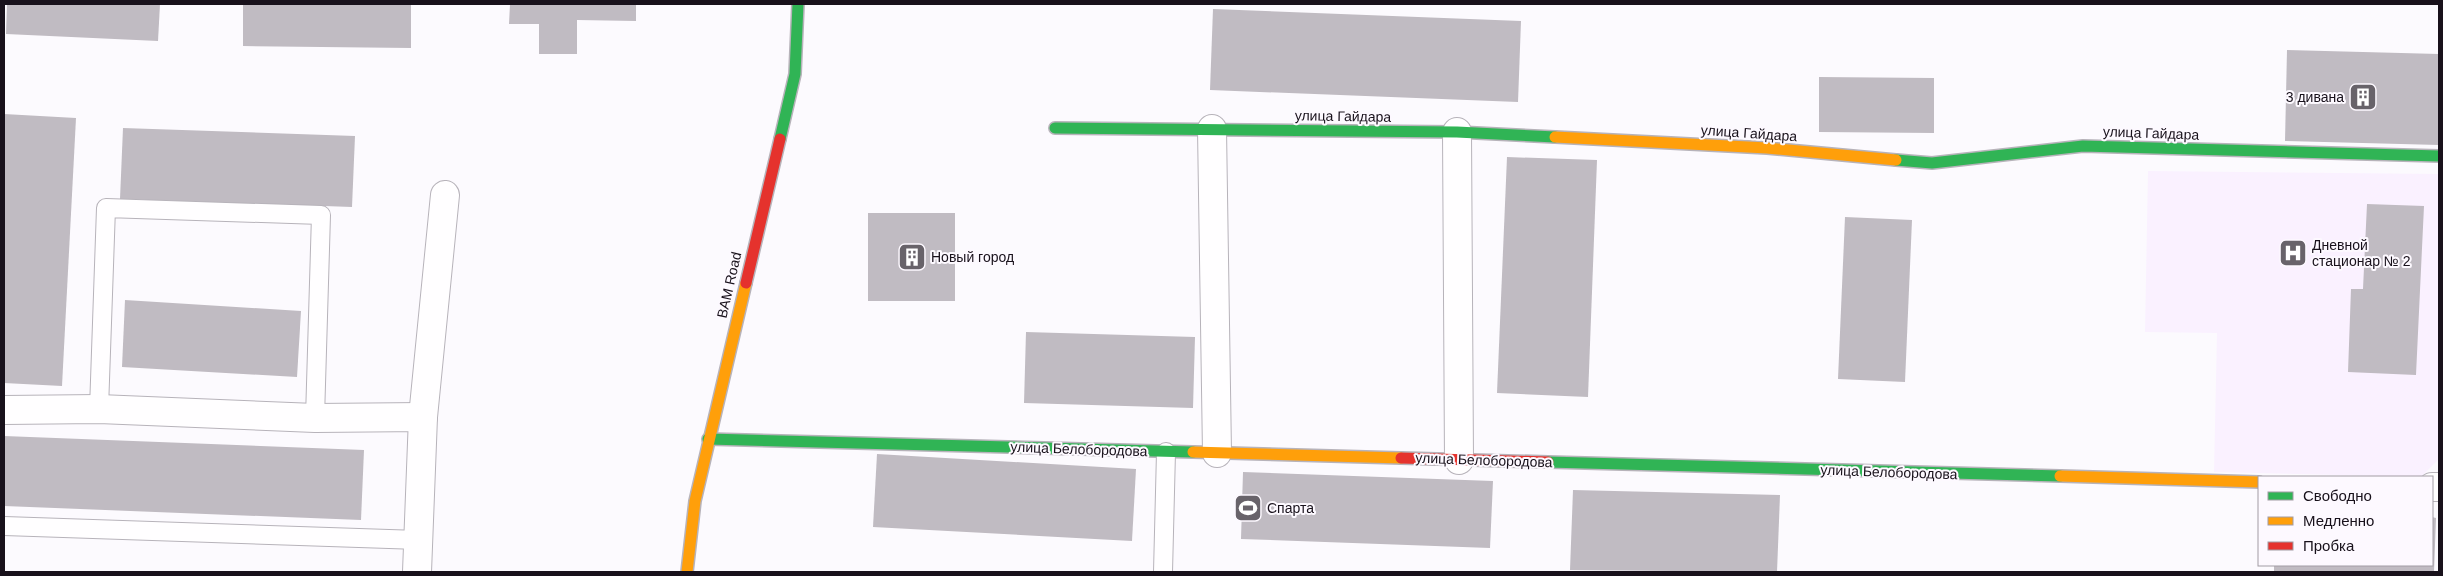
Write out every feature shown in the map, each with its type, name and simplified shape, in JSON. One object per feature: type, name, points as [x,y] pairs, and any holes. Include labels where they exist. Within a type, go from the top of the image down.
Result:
[{"type":"street","name":"BAM Road","points":[[687,572],[695,501],[708,439],[795,74],[798,4]]},
{"type":"street","name":"улица Гайдара","points":[[1055,128],[1457,132],[1767,148],[1932,163],[2083,146],[2439,156]]},
{"type":"street","points":[[1212,129],[1217,453]]},
{"type":"street","points":[[1457,132],[1459,460]]},
{"type":"street","points":[[418,572],[423,417],[445,195]]},
{"type":"street","points":[[4,410],[99,409],[315,418],[423,417]]},
{"type":"street","name":"улица Белобородова","points":[[708,439],[2258,482]]},
{"type":"lane","points":[[99,409],[106,208],[321,215],[315,418]]},
{"type":"lane","points":[[1163,572],[1166,452]]},
{"type":"lane","points":[[4,526],[419,540]]},
{"type":"shaded area","name":"Дневной стационар № 2","points":[[2148,171],[2439,174],[2439,459],[2422,476],[2214,472],[2217,333],[2145,332]]},
{"type":"building","points":[[7,4],[160,4],[158,41],[6,34]]},
{"type":"building","points":[[243,4],[411,4],[411,48],[243,46]]},
{"type":"building","points":[[510,4],[636,4],[636,21],[577,20],[577,54],[539,54],[539,24],[509,24]]},
{"type":"building","points":[[1213,9],[1521,21],[1518,102],[1210,90]]},
{"type":"building","name":"3 дивана","points":[[2287,50],[2439,54],[2439,145],[2285,141]]},
{"type":"building","points":[[1819,77],[1934,78],[1934,133],[1819,132]]},
{"type":"building","points":[[4,114],[76,118],[62,386],[4,383]]},
{"type":"building","points":[[123,128],[355,136],[352,207],[120,199]]},
{"type":"building","points":[[1507,157],[1597,160],[1588,397],[1497,393]]},
{"type":"building","points":[[2367,204],[2424,206],[2416,375],[2348,372],[2351,289],[2363,289]]},
{"type":"building","name":"Новый город","points":[[868,213],[955,213],[955,301],[868,301]]},
{"type":"building","points":[[1845,217],[1912,220],[1905,382],[1838,379]]},
{"type":"building","points":[[125,300],[301,311],[297,377],[122,367]]},
{"type":"building","points":[[1026,332],[1195,337],[1193,408],[1024,403]]},
{"type":"building","points":[[4,436],[364,450],[361,520],[4,506]]},
{"type":"building","points":[[877,454],[1136,469],[1132,541],[873,527]]},
{"type":"building","points":[[1243,472],[1493,481],[1490,548],[1241,539]]},
{"type":"building","points":[[1573,490],[1780,495],[1777,572],[1570,570]]},
{"type":"building","points":[[2433,517],[2436,518],[2434,572],[2274,572],[2274,566],[2433,566]]},
{"type":"traffic: fast","points":[[780,139],[795,74],[798,4]]},
{"type":"traffic: fast","points":[[1055,128],[1457,132],[1555,137]]},
{"type":"traffic: fast","points":[[1896,160],[1932,163],[2083,146],[2439,156]]},
{"type":"traffic: fast","points":[[708,439],[1193,452]]},
{"type":"traffic: fast","points":[[1548,462],[2060,476]]},
{"type":"traffic: slow","points":[[1555,137],[1767,148],[1896,160]]},
{"type":"traffic: slow","points":[[687,572],[695,501],[746,283]]},
{"type":"traffic: slow","points":[[1193,452],[1401,458]]},
{"type":"traffic: slow","points":[[2060,476],[2258,482]]},
{"type":"traffic: jam","points":[[746,283],[780,139]]},
{"type":"traffic: jam","points":[[1401,458],[1548,462]]},
{"type":"place","name":"3 дивана","points":[[2363,97]]},
{"type":"place","name":"Дневной стационар № 2","points":[[2293,253]]},
{"type":"place","name":"Новый город","points":[[912,257]]},
{"type":"place","name":"Спарта","points":[[1248,508]]}]
